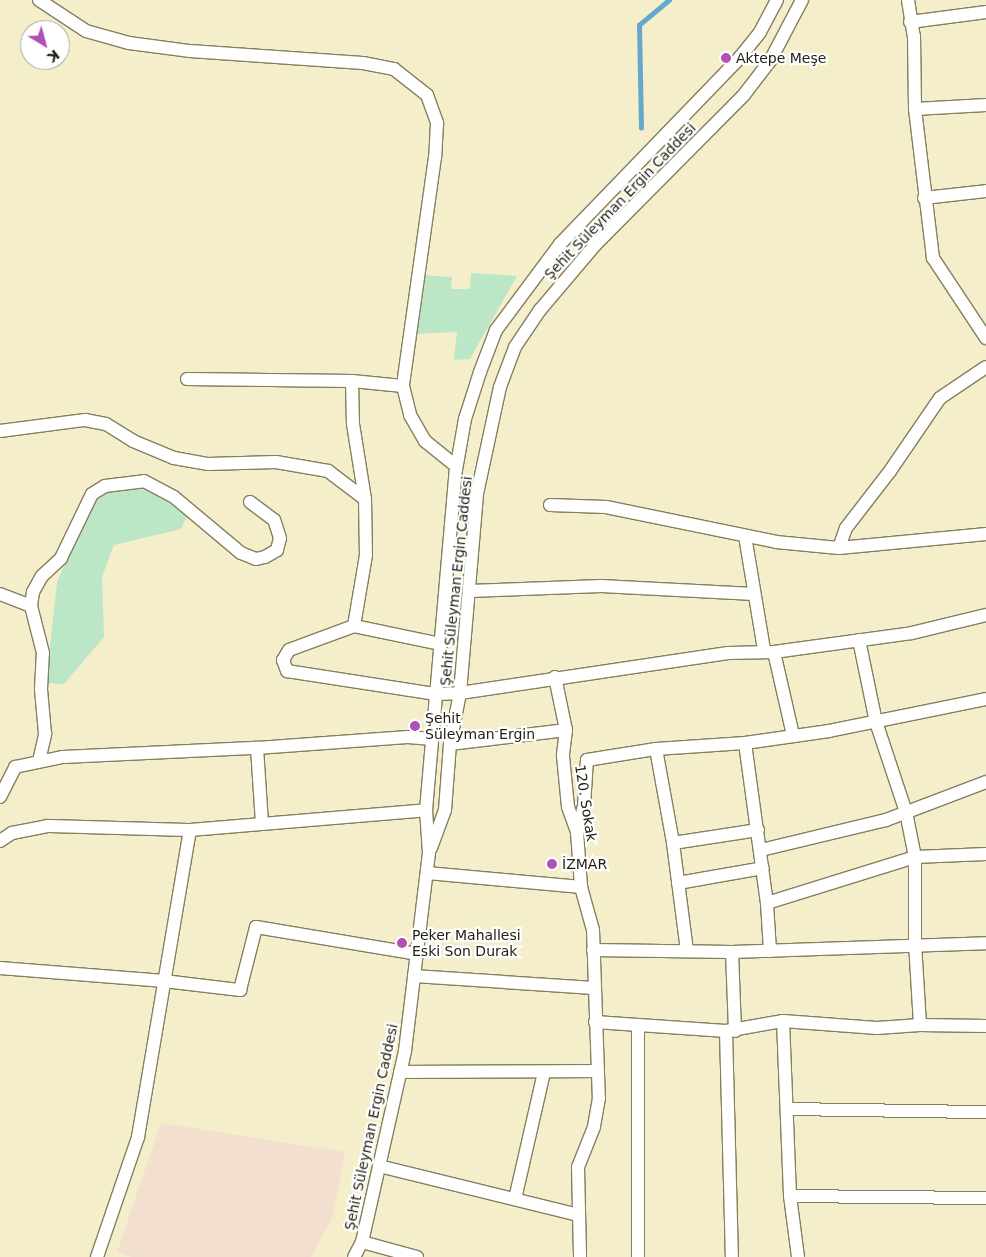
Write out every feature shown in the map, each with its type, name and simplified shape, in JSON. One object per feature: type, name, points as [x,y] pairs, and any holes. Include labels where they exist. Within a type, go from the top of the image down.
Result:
[{"type":"street","points":[[39,0],[86,31],[129,43],[190,51],[363,62],[394,69],[427,95],[437,123],[403,386],[410,415],[425,441],[456,466]]},
{"type":"street","name":"Şehit Süleyman Ergin Caddesi","points":[[354,1257],[362,1242],[400,1072],[417,954],[429,852],[426,810],[432,739],[456,466],[464,419],[496,330],[521,294],[560,244],[736,62],[760,32],[777,0]]},
{"type":"street","name":"Şehit Süleyman Ergin Caddesi","points":[[429,852],[445,810],[450,744],[460,693],[479,485],[500,387],[515,347],[540,310],[594,246],[743,96],[770,61],[802,0]]},
{"type":"street","points":[[908,0],[910,22],[914,36],[915,108],[924,198],[933,258],[986,338]]},
{"type":"street","points":[[910,22],[986,12]]},
{"type":"street","points":[[915,108],[986,105]]},
{"type":"street","points":[[924,198],[986,191]]},
{"type":"street","points":[[840,548],[846,528],[890,471],[940,398],[986,367]]},
{"type":"street","points":[[186,379],[352,381],[403,386]]},
{"type":"street","points":[[352,381],[353,424],[365,500],[366,555],[354,626]]},
{"type":"street","points":[[0,431],[85,420],[106,424],[133,441],[174,458],[208,464],[276,462],[328,471],[365,500]]},
{"type":"street","points":[[39,761],[45,734],[43,653],[31,606],[33,592],[42,576],[61,558],[83,506],[92,494],[105,486],[144,481],[174,497],[241,553],[256,559],[265,557],[277,550],[280,538],[274,520],[250,502]]},
{"type":"street","points":[[550,506],[606,507],[745,536],[840,548],[986,534]]},
{"type":"street","points":[[745,536],[754,594],[793,735]]},
{"type":"street","points":[[470,591],[601,586],[754,594]]},
{"type":"street","points":[[0,594],[31,606]]},
{"type":"street","points":[[441,644],[354,626],[289,650],[283,660],[287,671],[436,694],[460,693],[555,677],[912,634],[986,615]]},
{"type":"street","points":[[860,640],[876,722],[906,812],[915,857],[915,943],[920,1025]]},
{"type":"street","name":"120. Sokak","points":[[555,677],[566,730],[563,756],[568,807],[577,832],[581,887],[593,930],[598,1098],[594,1127],[578,1167],[580,1257]]},
{"type":"street","points":[[577,832],[584,806],[587,760],[656,749],[745,743],[876,722],[986,698]]},
{"type":"street","points":[[450,744],[566,730]]},
{"type":"street","points":[[0,797],[1,790],[15,767],[39,761],[154,751],[257,748],[408,736],[432,739]]},
{"type":"street","points":[[745,743],[761,850],[770,951]]},
{"type":"street","points":[[257,748],[262,824]]},
{"type":"street","points":[[656,749],[673,843],[687,951]]},
{"type":"street","points":[[761,850],[906,812],[986,782]]},
{"type":"street","points":[[0,841],[12,833],[47,826],[190,830],[426,810]]},
{"type":"street","points":[[97,1257],[138,1138],[190,830]]},
{"type":"street","points":[[673,843],[758,830]]},
{"type":"street","points":[[767,903],[915,857],[986,854]]},
{"type":"street","points":[[678,883],[763,868]]},
{"type":"street","points":[[427,873],[581,887]]},
{"type":"street","points":[[0,968],[164,981],[240,990],[256,927],[417,954]]},
{"type":"street","points":[[593,950],[732,952],[915,943],[986,943]]},
{"type":"street","points":[[732,952],[732,1257]]},
{"type":"street","points":[[414,976],[594,988]]},
{"type":"street","points":[[783,1021],[788,1108],[790,1196],[798,1257]]},
{"type":"street","points":[[595,1022],[638,1027],[731,1031],[783,1021],[877,1028],[920,1025],[986,1026]]},
{"type":"street","points":[[638,1027],[638,1257]]},
{"type":"street","points":[[400,1072],[597,1071]]},
{"type":"street","points":[[515,1199],[544,1072]]},
{"type":"street","points":[[788,1108],[986,1112]]},
{"type":"street","points":[[379,1166],[579,1215]]},
{"type":"street","points":[[790,1196],[986,1198]]},
{"type":"street","points":[[362,1242],[417,1257]]},
{"type":"shaded area","points":[[161,1123],[345,1152],[332,1219],[311,1257],[132,1257],[117,1252]]},
{"type":"green space","points":[[471,273],[517,276],[470,359],[454,360],[457,332],[411,334],[421,275],[452,277],[451,289],[470,289]]},
{"type":"green space","points":[[144,486],[188,513],[181,529],[114,545],[102,577],[104,637],[64,684],[46,683],[57,582],[95,495]]},
{"type":"waterway","points":[[641,128],[639,25],[669,0]]},
{"type":"place","name":"Aktepe Meşe","points":[[726,58]]},
{"type":"place","name":"Şehit Süleyman Ergin","points":[[415,726]]},
{"type":"place","name":"İZMAR","points":[[552,864]]},
{"type":"place","name":"Peker Mahallesi Eski Son Durak","points":[[402,943]]}]
